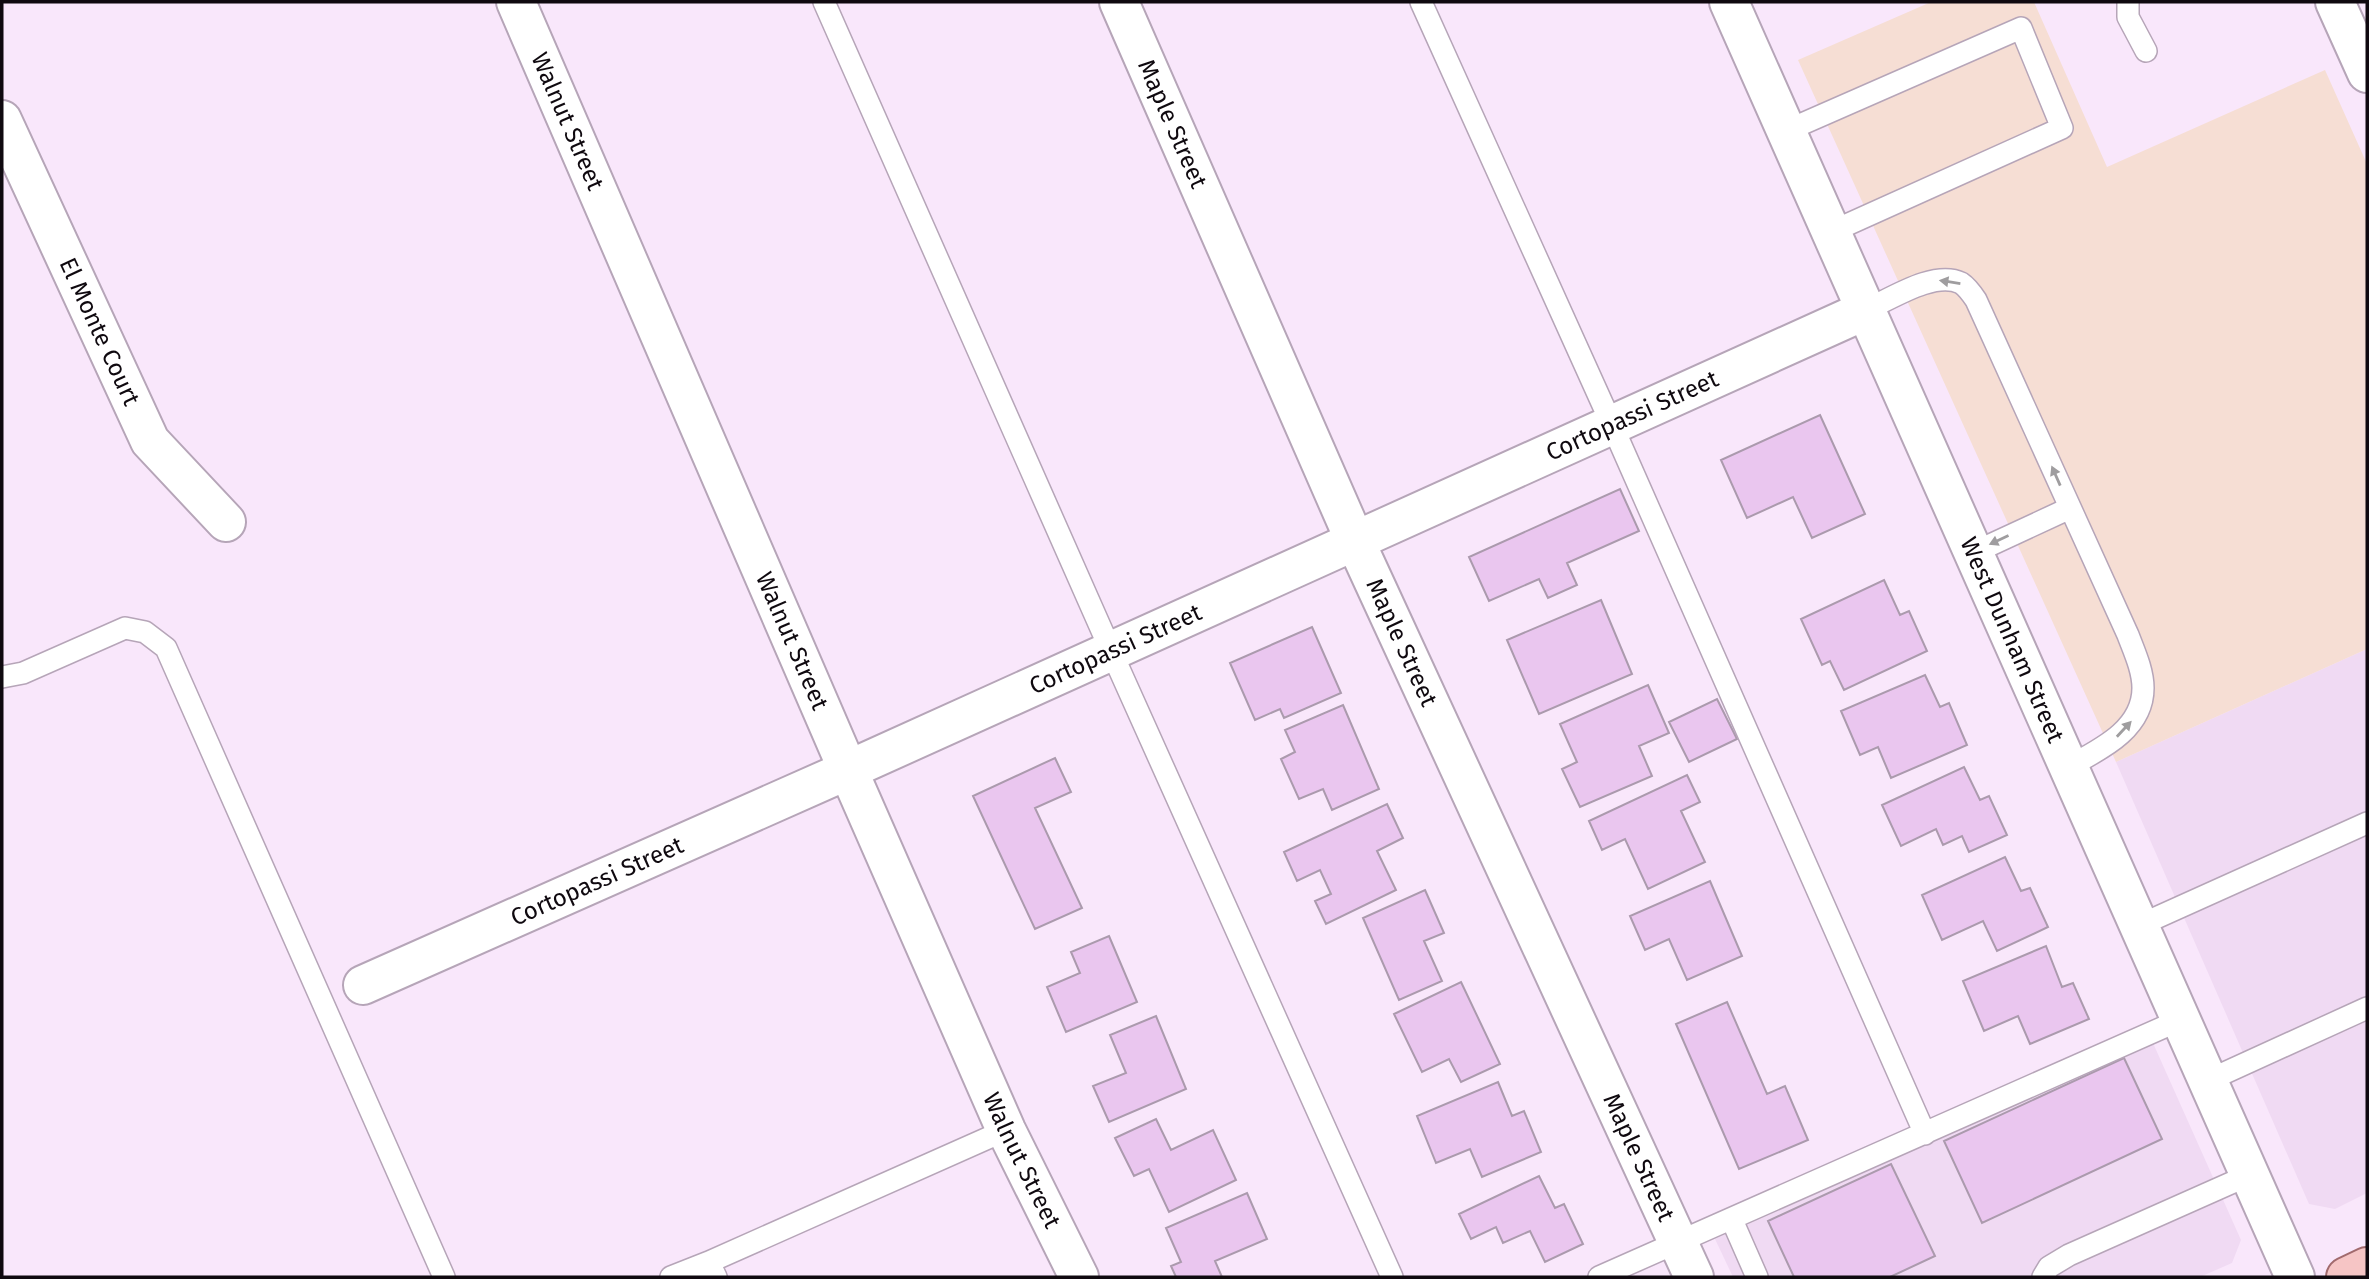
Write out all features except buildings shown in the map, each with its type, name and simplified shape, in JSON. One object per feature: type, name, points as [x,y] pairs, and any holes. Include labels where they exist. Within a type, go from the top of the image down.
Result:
[{"type":"main road","points":[[2346,1277],[2367,1268]]},
{"type":"street","name":"Walnut Street","points":[[516,2],[1006,1130],[1079,1277]]},
{"type":"street","name":"Maple Street","points":[[1119,2],[1355,541],[1694,1277]]},
{"type":"street","name":"West Dunham Street","points":[[1729,2],[2295,1277]]},
{"type":"street","points":[[2335,2],[2367,74]]},
{"type":"street","name":"El Monte Court","points":[[2,120],[150,441],[226,522]]},
{"type":"street","name":"Cortopassi Street","points":[[363,985],[848,770],[1866,310]]},
{"type":"lane","points":[[824,2],[1392,1277]]},
{"type":"lane","points":[[1421,2],[1612,425],[1925,1134]]},
{"type":"lane","points":[[2128,2],[2127,17],[2146,51]]},
{"type":"lane","points":[[1786,131],[2021,28],[2062,128],[1831,232]]},
{"type":"lane","points":[[1866,310],[1932,281],[1947,279],[1964,284],[1976,300],[2128,635],[2138,661],[2143,687],[2139,710],[2125,730],[2104,747],[2068,767]]},
{"type":"lane","points":[[1973,553],[2070,508]]},
{"type":"lane","points":[[2,677],[23,673],[125,628],[145,632],[166,648],[444,1277]]},
{"type":"lane","points":[[2138,926],[2367,823]]},
{"type":"lane","points":[[2207,1081],[2367,1008]]},
{"type":"lane","points":[[1599,1277],[2180,1020]]},
{"type":"lane","points":[[671,1277],[712,1269],[1006,1130]]},
{"type":"lane","points":[[2043,1277],[2049,1267],[2069,1255],[2249,1175]]},
{"type":"lane","points":[[1732,1220],[1757,1277]]},
{"type":"shaded area","points":[[1931,2],[2034,2],[2107,167],[2325,70],[2367,164],[2367,649],[2116,762],[1798,60]]},
{"type":"shaded area","points":[[2367,649],[2367,1193],[2335,1209],[2309,1204],[2116,762]]},
{"type":"shaded area","points":[[2153,1043],[2241,1240],[2232,1263],[2200,1277],[1733,1277],[1715,1239]]}]
